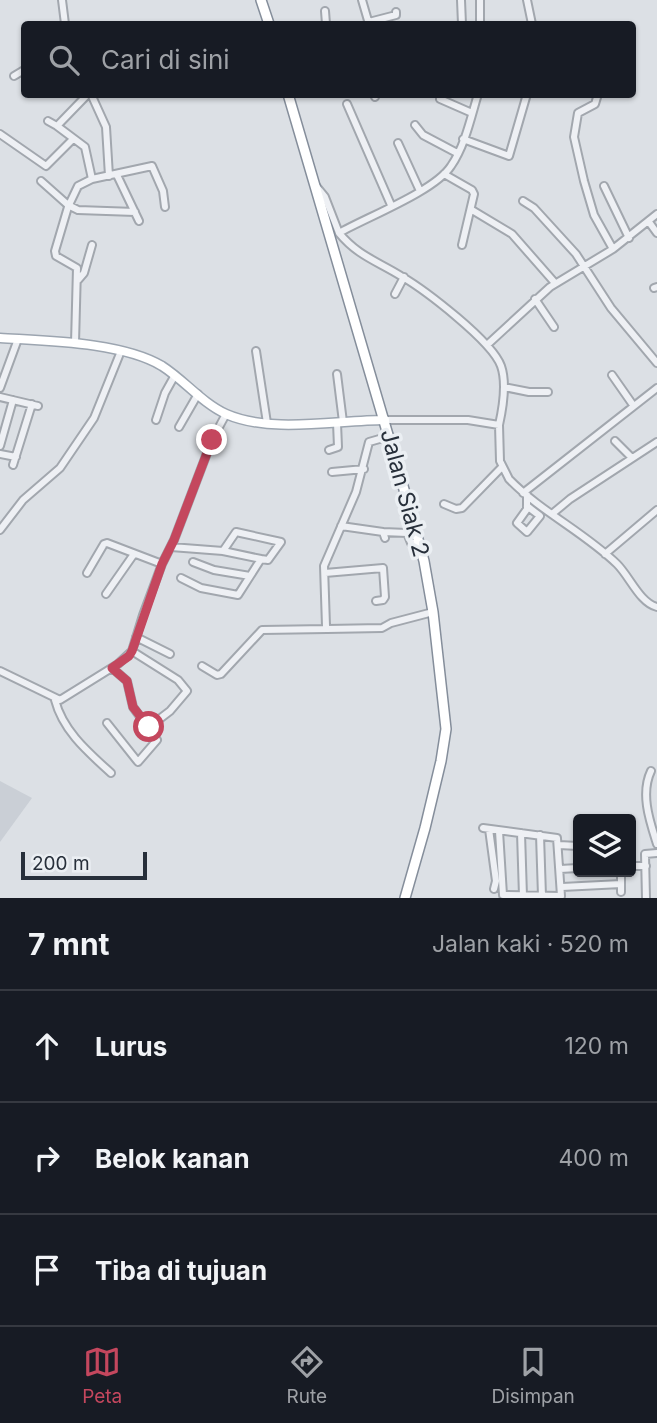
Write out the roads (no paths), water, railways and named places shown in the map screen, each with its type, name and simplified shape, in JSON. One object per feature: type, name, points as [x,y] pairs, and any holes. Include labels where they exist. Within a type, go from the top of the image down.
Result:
[{"type":"highway","points":[[261,0],[268,21]]},
{"type":"highway","name":"Jalan Siak 2","points":[[289,98],[390,436],[419,543],[433,612],[446,729],[428,814],[405,898]]},
{"type":"main road","points":[[0,338],[75,343],[121,351],[155,363],[175,375],[226,414],[267,423],[385,420]]},
{"type":"street","points":[[62,0],[65,21]]},
{"type":"street","points":[[362,0],[368,21]]},
{"type":"street","points":[[461,0],[462,21]]},
{"type":"street","points":[[480,0],[480,21]]},
{"type":"street","points":[[527,0],[531,21]]},
{"type":"street","points":[[325,11],[326,21]]},
{"type":"street","points":[[378,21],[391,18],[396,12]]},
{"type":"street","points":[[14,76],[21,72]]},
{"type":"street","points":[[57,127],[86,98]]},
{"type":"street","points":[[92,98],[106,127],[108,176]]},
{"type":"street","points":[[339,233],[420,191],[444,174],[452,165],[477,98]]},
{"type":"street","points":[[463,139],[509,156],[526,98]]},
{"type":"street","points":[[597,98],[595,104],[578,113],[574,136],[594,215],[613,249]]},
{"type":"street","points":[[440,99],[472,113]]},
{"type":"street","points":[[347,104],[391,205]]},
{"type":"street","points":[[48,121],[87,150],[92,179]]},
{"type":"street","points":[[415,125],[423,135],[457,153]]},
{"type":"street","points":[[0,134],[46,166],[73,139]]},
{"type":"street","points":[[398,143],[420,191]]},
{"type":"street","points":[[75,343],[78,280],[76,267],[56,256],[55,251],[68,205],[78,186],[92,179],[154,166],[165,195],[165,207]]},
{"type":"street","points":[[444,174],[472,190],[474,199],[462,245]]},
{"type":"street","points":[[117,175],[139,221]]},
{"type":"street","points":[[41,181],[68,205],[78,210],[135,212]]},
{"type":"street","points":[[314,185],[325,197],[339,233],[359,253],[404,277],[487,345],[500,364],[504,387],[499,425],[502,467],[509,480],[605,554],[627,575],[643,600],[657,607]]},
{"type":"street","points":[[604,187],[629,238]]},
{"type":"street","points":[[523,201],[534,208],[585,266],[611,308],[657,363]]},
{"type":"street","points":[[472,210],[512,234],[555,283]]},
{"type":"street","points":[[487,345],[555,283],[613,249],[657,214]]},
{"type":"street","points":[[649,222],[657,233]]},
{"type":"street","points":[[78,280],[84,273],[92,245]]},
{"type":"street","points":[[396,294],[404,277]]},
{"type":"street","points":[[535,299],[554,327]]},
{"type":"street","points":[[0,387],[18,339]]},
{"type":"street","points":[[0,530],[23,500],[60,468],[94,418],[121,351]]},
{"type":"street","points":[[256,351],[267,423]]},
{"type":"street","points":[[330,450],[338,447],[340,423],[337,374]]},
{"type":"street","points":[[156,420],[175,375]]},
{"type":"street","points":[[612,375],[633,405]]},
{"type":"street","points":[[504,387],[529,392],[548,392]]},
{"type":"street","points":[[525,494],[657,388]]},
{"type":"street","points":[[179,427],[198,394]]},
{"type":"street","points":[[0,397],[35,405],[15,461],[0,454]]},
{"type":"street","points":[[0,446],[13,400]]},
{"type":"street","points":[[0,671],[55,700],[65,698],[129,656],[162,564],[212,440],[226,414]]},
{"type":"street","points":[[385,420],[468,420],[499,425]]},
{"type":"street","points":[[327,629],[324,566],[364,469],[369,442],[390,436]]},
{"type":"street","points":[[615,441],[632,458]]},
{"type":"street","points":[[552,514],[570,499],[657,442]]},
{"type":"street","points":[[444,505],[462,508],[502,467]]},
{"type":"street","points":[[332,472],[364,469]]},
{"type":"street","points":[[525,494],[527,506]]},
{"type":"street","points":[[605,554],[657,510]]},
{"type":"street","points":[[341,526],[384,535],[407,533],[411,543],[419,543]]},
{"type":"street","points":[[171,547],[223,551],[268,560],[281,542],[236,532],[223,551]]},
{"type":"street","points":[[87,573],[107,542],[162,564]]},
{"type":"street","points":[[106,594],[134,554]]},
{"type":"street","points":[[181,578],[201,588],[238,595],[261,559]]},
{"type":"street","points":[[193,562],[214,570],[250,576]]},
{"type":"street","points":[[325,573],[383,568],[385,597],[376,601]]},
{"type":"street","points":[[202,666],[217,675],[221,674],[262,630],[382,628],[433,612]]},
{"type":"street","points":[[136,638],[170,654]]},
{"type":"street","points":[[132,651],[178,680],[187,691],[170,710],[149,727]]},
{"type":"street","points":[[107,723],[138,762],[157,740],[133,707],[127,681],[112,668]]},
{"type":"street","points":[[55,700],[64,723],[82,746],[111,773]]},
{"type":"street","points":[[651,771],[647,779],[647,791],[657,844]]},
{"type":"street","points":[[494,889],[496,881],[486,828],[540,835],[573,845]]},
{"type":"street","points":[[499,831],[504,896],[560,897],[562,887],[558,842]]},
{"type":"street","points":[[521,833],[523,896]]},
{"type":"street","points":[[540,835],[542,896]]},
{"type":"street","points":[[646,898],[645,854],[657,853]]},
{"type":"street","points":[[636,866],[646,866]]},
{"type":"street","points":[[560,869],[573,868]]},
{"type":"street","points":[[621,877],[621,892]]},
{"type":"street","points":[[562,887],[621,884]]}]
